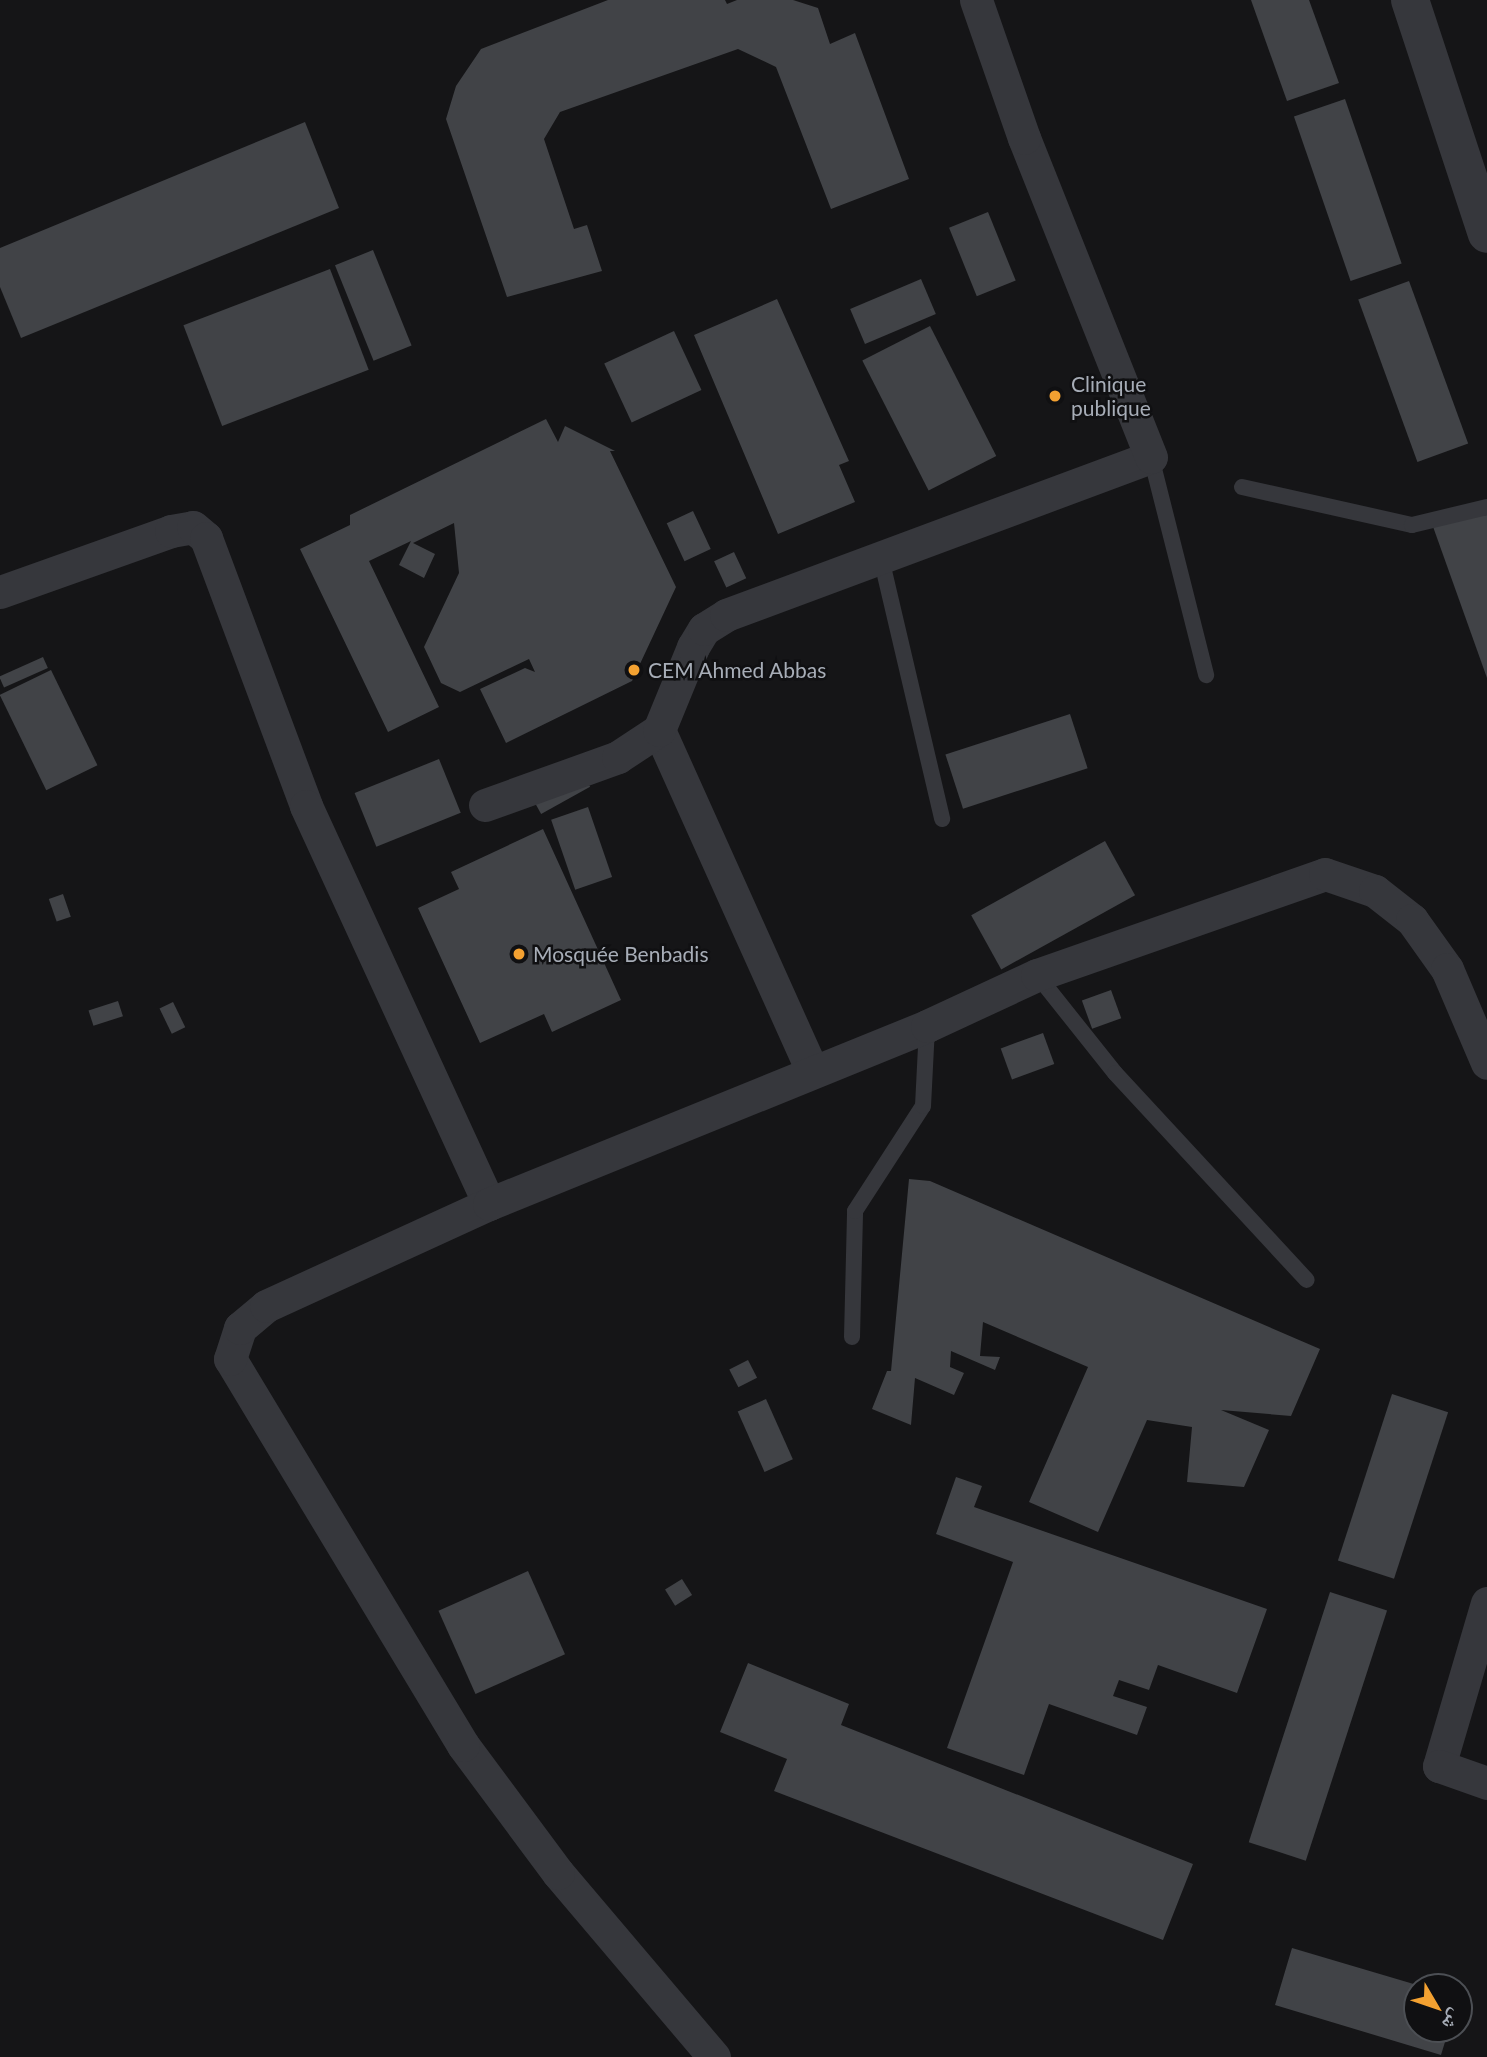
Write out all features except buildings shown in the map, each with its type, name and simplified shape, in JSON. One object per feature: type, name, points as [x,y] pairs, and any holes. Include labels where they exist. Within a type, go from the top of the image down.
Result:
[{"type":"street","points":[[485,805],[618,757],[659,730],[673,690],[704,629],[726,615],[1152,457],[1024,138],[976,0]]},
{"type":"street","points":[[1410,0],[1478,181],[1487,234]]},
{"type":"street","points":[[0,592],[171,531],[193,527],[206,538],[306,806],[489,1204]]},
{"type":"street","points":[[659,730],[812,1071]]},
{"type":"street","points":[[714,2057],[558,1872],[463,1745],[230,1359],[240,1328],[266,1306],[489,1204],[927,1026],[1037,975],[1325,874],[1376,891],[1412,920],[1447,969],[1487,1063]]},
{"type":"street","points":[[1487,1603],[1439,1766],[1487,1783]]},
{"type":"lane","points":[[1152,457],[1206,675]]},
{"type":"lane","points":[[1242,487],[1412,525],[1487,507]]},
{"type":"lane","points":[[881,558],[942,819]]},
{"type":"lane","points":[[1037,975],[1115,1073],[1307,1280]]},
{"type":"lane","points":[[852,1337],[855,1210],[923,1106],[927,1026]]},
{"type":"place","name":"Clinique publique","points":[[1055,396]]},
{"type":"place","name":"CEM Ahmed Abbas","points":[[634,670]]},
{"type":"place","name":"Mosquée Benbadis","points":[[519,954]]}]
